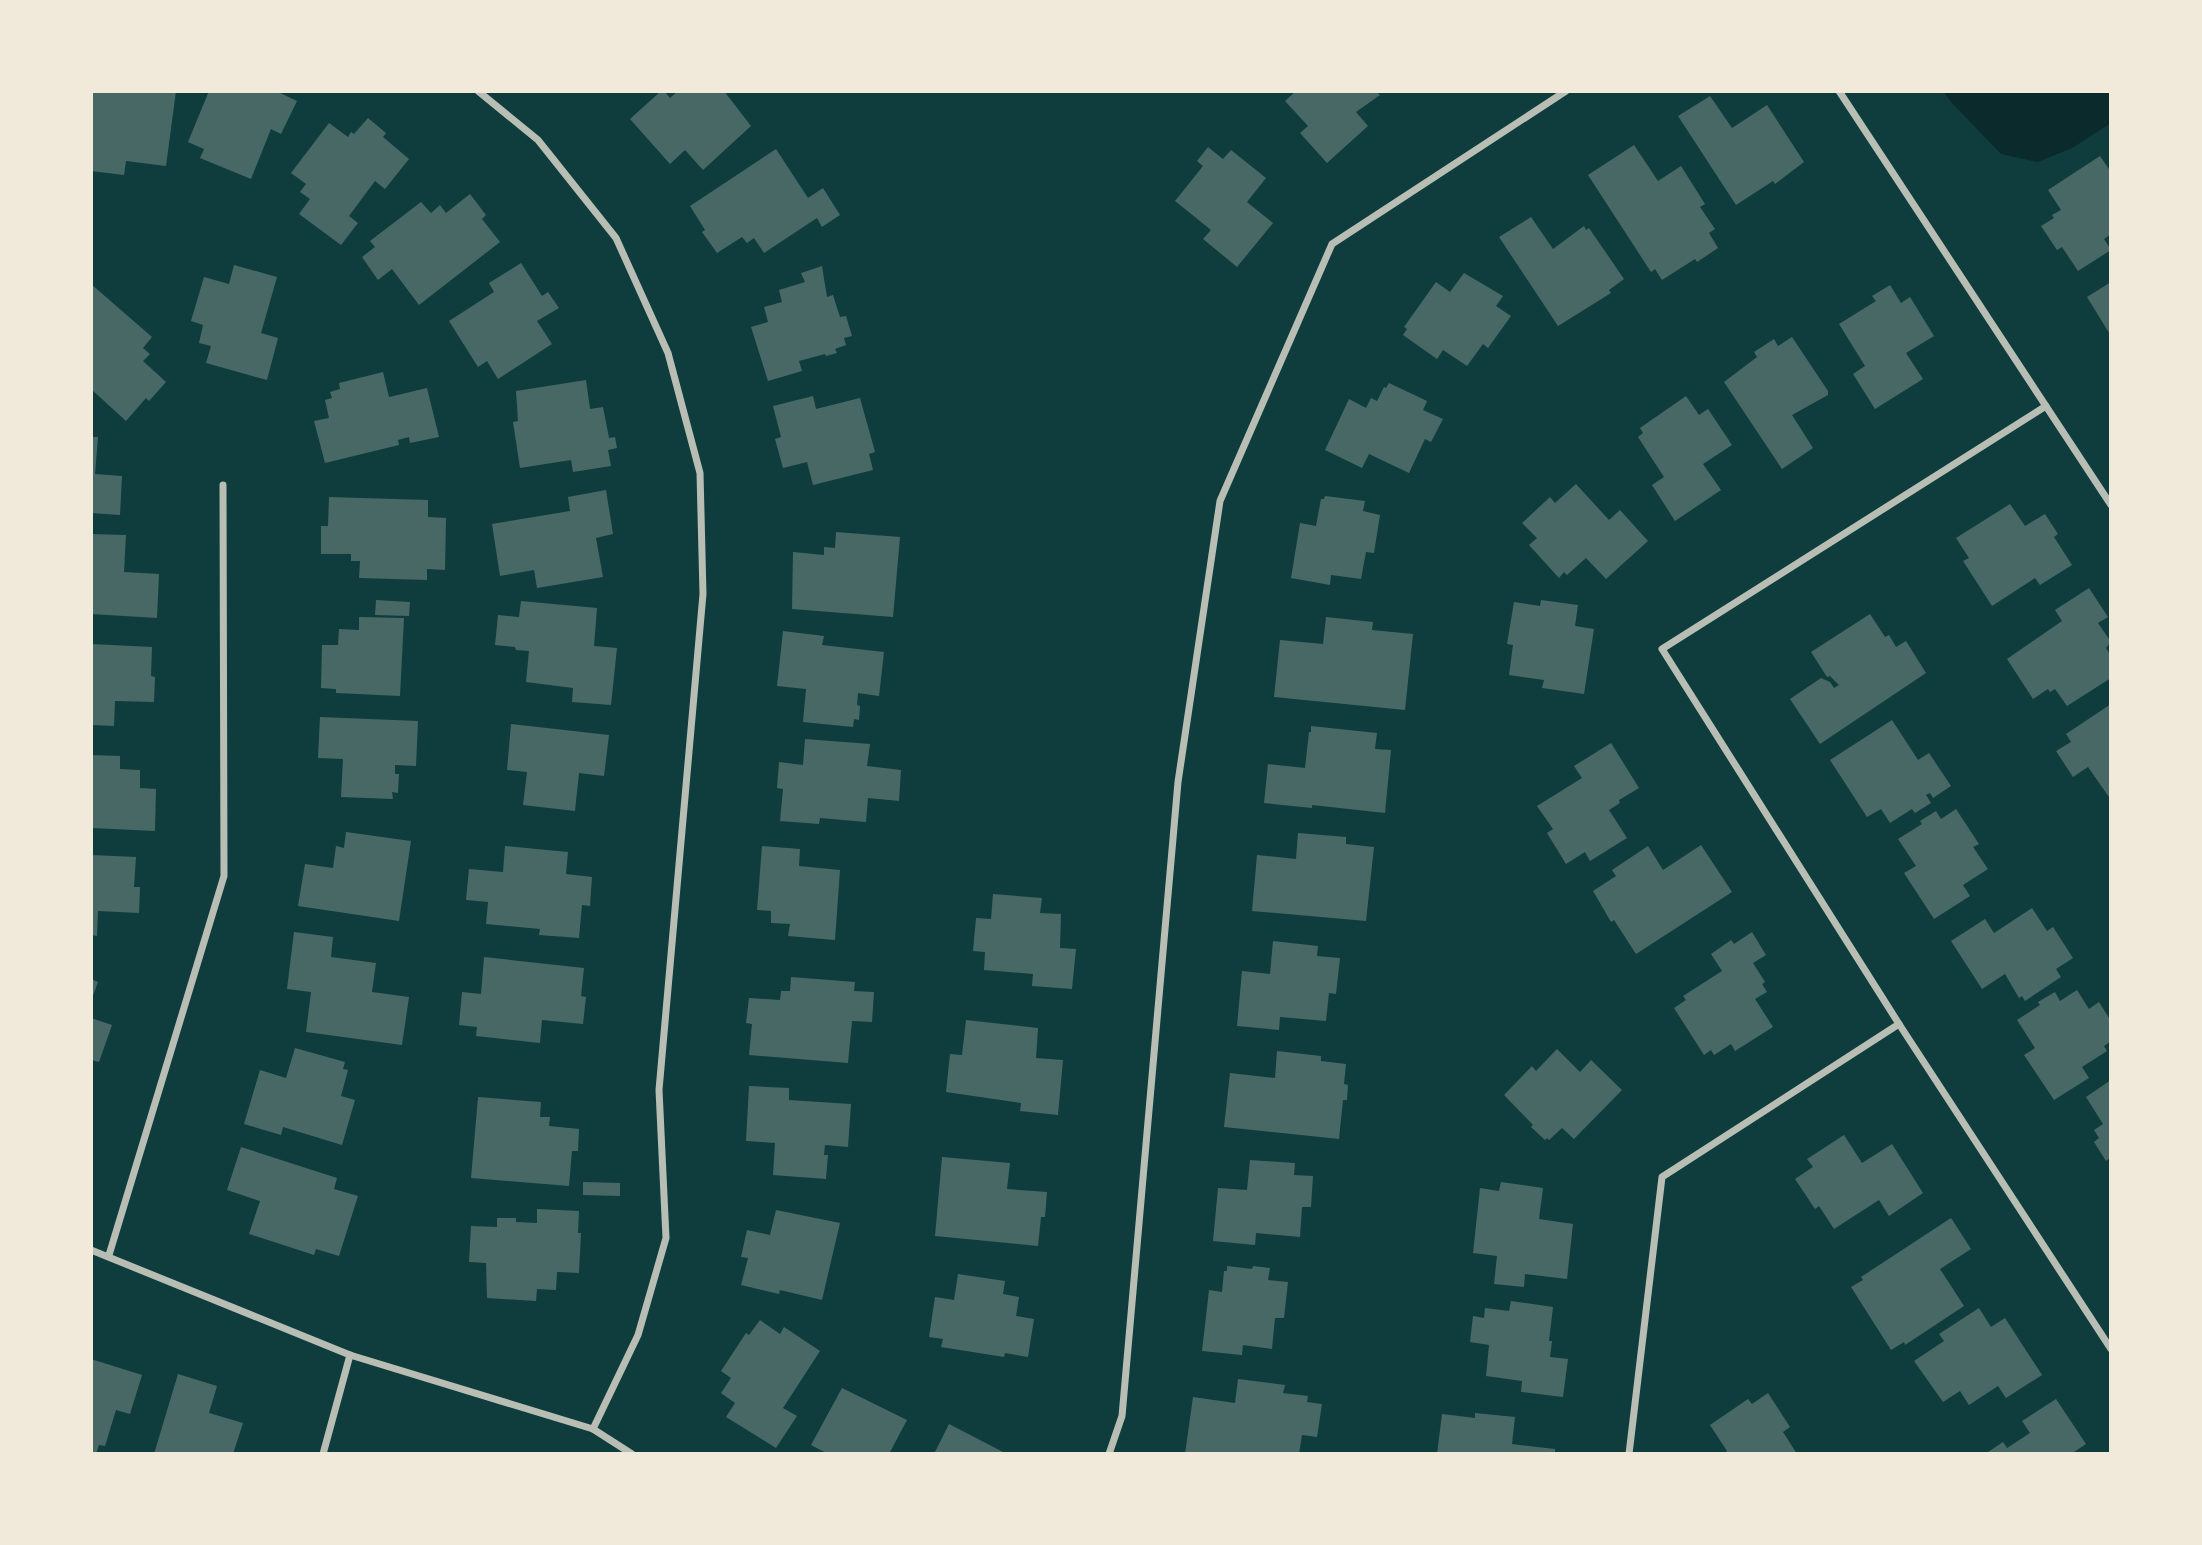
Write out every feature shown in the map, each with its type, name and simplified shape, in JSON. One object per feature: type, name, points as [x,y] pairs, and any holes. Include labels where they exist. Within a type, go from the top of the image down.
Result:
[{"type":"street","points":[[478,91],[538,140],[616,238],[668,353],[700,472],[703,594],[659,1090],[666,1238],[638,1335],[593,1429]]},
{"type":"street","points":[[1109,1454],[1122,1416],[1178,782],[1220,501],[1332,244],[1566,91]]},
{"type":"street","points":[[1839,91],[2111,505]]},
{"type":"street","points":[[2046,406],[1662,649],[1899,1024],[2111,1349]]},
{"type":"street","points":[[109,1255],[224,876],[223,485]]},
{"type":"street","points":[[1629,1454],[1662,1177],[1899,1024]]},
{"type":"street","points":[[91,1250],[109,1255],[350,1355],[593,1429],[632,1454]]},
{"type":"street","points":[[323,1454],[350,1355]]},
{"type":"water","points":[[1943,91],[2111,91],[2111,123],[2072,148],[2038,162],[2001,154]]},
{"type":"building","points":[[91,91],[176,91],[166,166],[126,161],[124,175],[91,171]]},
{"type":"building","points":[[209,91],[276,91],[297,101],[281,134],[271,129],[251,179],[200,158],[204,149],[188,142]]},
{"type":"building","points":[[661,91],[670,98],[678,91],[724,91],[751,126],[703,170],[685,150],[670,164],[630,119]]},
{"type":"building","points":[[1296,91],[1376,91],[1380,95],[1356,112],[1368,126],[1327,163],[1300,133],[1308,126],[1285,101]]},
{"type":"building","points":[[1710,96],[1732,128],[1767,105],[1804,162],[1775,184],[1773,181],[1736,205],[1678,116]]},
{"type":"building","points":[[368,118],[386,133],[383,137],[409,159],[385,189],[375,181],[349,216],[358,223],[341,245],[299,214],[310,199],[300,192],[306,184],[291,173],[329,123],[348,137]]},
{"type":"building","points":[[1634,145],[1658,181],[1681,166],[1705,204],[1700,207],[1715,229],[1709,233],[1718,248],[1662,280],[1655,269],[1651,272],[1588,175]]},
{"type":"building","points":[[1208,147],[1223,159],[1231,150],[1266,178],[1247,202],[1273,223],[1237,267],[1203,239],[1211,230],[1175,201],[1203,166],[1197,161]]},
{"type":"building","points":[[776,149],[808,198],[823,188],[840,215],[822,227],[817,218],[764,253],[754,238],[747,243],[742,237],[717,253],[702,232],[705,230],[690,206]]},
{"type":"building","points":[[2100,156],[2111,172],[2111,234],[2104,239],[2111,250],[2078,271],[2062,247],[2057,250],[2041,226],[2061,210],[2048,190]]},
{"type":"building","points":[[470,194],[486,215],[482,219],[500,242],[419,305],[392,269],[378,280],[362,257],[375,247],[370,241],[421,202],[431,213],[440,205],[446,213]]},
{"type":"building","points":[[1531,217],[1553,249],[1584,226],[1586,230],[1589,228],[1624,279],[1609,290],[1611,293],[1558,326],[1499,237]]},
{"type":"building","points":[[521,263],[542,296],[548,292],[559,308],[537,321],[552,344],[498,379],[487,361],[478,367],[449,321],[494,292],[489,283]]},
{"type":"building","points":[[234,265],[277,277],[261,333],[278,338],[267,380],[206,363],[211,346],[199,343],[203,325],[191,321],[204,277],[229,284]]},
{"type":"building","points":[[822,266],[827,297],[833,295],[840,317],[846,316],[852,336],[844,338],[846,345],[835,349],[837,353],[799,361],[802,371],[768,381],[751,327],[768,322],[764,307],[782,302],[779,290],[805,282],[801,273]]},
{"type":"building","points":[[1464,273],[1503,296],[1496,306],[1511,316],[1488,348],[1483,344],[1467,366],[1443,350],[1437,359],[1403,335],[1407,329],[1404,327],[1436,282],[1450,292]]},
{"type":"building","points":[[2111,282],[2111,336],[2087,297]]},
{"type":"building","points":[[91,284],[152,337],[143,348],[150,354],[143,361],[166,382],[149,401],[146,398],[126,421],[91,389]]},
{"type":"building","points":[[1890,285],[1901,303],[1910,297],[1934,336],[1906,353],[1923,379],[1875,409],[1853,374],[1865,366],[1839,324],[1876,301],[1872,296]]},
{"type":"building","points":[[1792,337],[1828,391],[1828,395],[1792,415],[1813,448],[1782,469],[1724,382],[1757,357],[1754,352],[1774,339],[1778,346]]},
{"type":"building","points":[[383,372],[389,397],[427,388],[439,437],[410,443],[409,437],[398,440],[399,445],[325,463],[314,421],[329,418],[325,400],[332,398],[330,392],[340,389],[339,383]]},
{"type":"building","points":[[586,380],[590,409],[603,407],[609,438],[615,437],[617,448],[608,450],[611,466],[573,472],[571,460],[520,468],[513,422],[518,421],[516,391]]},
{"type":"building","points":[[1389,383],[1427,401],[1423,410],[1443,419],[1431,442],[1425,439],[1409,473],[1369,454],[1362,468],[1325,450],[1349,399],[1366,408],[1371,398],[1377,401]]},
{"type":"building","points":[[813,396],[816,409],[860,398],[875,452],[869,454],[873,470],[813,485],[807,462],[783,468],[775,439],[781,437],[773,406]]},
{"type":"building","points":[[1686,396],[1699,415],[1708,409],[1732,445],[1703,464],[1721,490],[1675,521],[1652,485],[1664,477],[1638,437],[1643,433],[1640,428]]},
{"type":"building","points":[[91,437],[98,437],[95,474],[122,476],[120,515],[91,513]]},
{"type":"building","points":[[1576,484],[1609,520],[1620,510],[1648,541],[1606,579],[1586,558],[1567,575],[1564,572],[1559,578],[1529,545],[1537,538],[1522,523],[1550,497],[1555,503]]},
{"type":"building","points":[[606,490],[613,534],[596,538],[603,577],[537,588],[534,570],[500,576],[492,524],[570,511],[568,497]]},
{"type":"building","points":[[1325,496],[1365,501],[1363,511],[1380,515],[1374,553],[1366,552],[1361,579],[1331,575],[1330,585],[1291,578],[1300,523],[1316,526],[1321,499]]},
{"type":"building","points":[[329,497],[428,500],[428,517],[446,518],[445,570],[427,569],[427,580],[359,578],[360,561],[351,561],[351,554],[321,554],[321,526],[328,526]]},
{"type":"building","points":[[2010,504],[2025,526],[2045,514],[2058,534],[2054,537],[2072,565],[2040,585],[2035,578],[1992,606],[1963,561],[1969,558],[1956,538]]},
{"type":"building","points":[[836,532],[900,537],[893,617],[792,609],[793,552],[824,555],[824,547],[835,548]]},
{"type":"building","points":[[91,534],[126,535],[124,572],[159,574],[157,618],[91,614]]},
{"type":"building","points":[[2089,588],[2108,617],[2098,623],[2111,642],[2106,648],[2111,656],[2111,678],[2067,706],[2055,689],[2050,692],[2048,689],[2033,699],[2007,659],[2062,621],[2055,610]]},
{"type":"building","points":[[376,600],[410,602],[409,616],[375,615]]},
{"type":"building","points":[[1541,600],[1578,605],[1575,626],[1594,629],[1584,694],[1542,688],[1544,680],[1509,675],[1513,645],[1507,644],[1514,602],[1540,606]]},
{"type":"building","points":[[521,601],[597,608],[594,646],[617,648],[611,705],[572,702],[573,688],[526,682],[529,651],[495,645],[498,615],[519,617]]},
{"type":"building","points":[[1870,614],[1885,637],[1889,635],[1896,647],[1906,641],[1926,673],[1820,744],[1790,699],[1821,678],[1830,682],[1834,688],[1839,685],[1830,676],[1827,677],[1811,652]]},
{"type":"building","points":[[359,617],[404,618],[400,696],[336,693],[336,689],[321,688],[322,645],[338,645],[339,629],[359,630]]},
{"type":"building","points":[[1326,617],[1373,622],[1372,630],[1413,634],[1405,710],[1274,697],[1280,640],[1323,644]]},
{"type":"building","points":[[783,631],[824,636],[822,645],[884,652],[879,696],[858,693],[859,720],[854,719],[853,727],[803,722],[806,689],[777,686]]},
{"type":"building","points":[[91,644],[152,647],[154,702],[115,701],[114,726],[91,725]]},
{"type":"building","points":[[2111,704],[2111,800],[2088,767],[2073,777],[2056,751],[2071,742],[2066,734]]},
{"type":"building","points":[[320,717],[418,721],[416,766],[395,765],[395,774],[399,774],[398,793],[392,792],[393,799],[341,797],[343,759],[318,758]]},
{"type":"building","points":[[1892,720],[1918,760],[1929,753],[1951,786],[1933,798],[1930,793],[1926,795],[1931,803],[1915,813],[1912,809],[1890,823],[1881,809],[1867,817],[1830,760]]},
{"type":"building","points":[[511,724],[609,735],[604,776],[579,773],[575,811],[523,805],[527,772],[507,770]]},
{"type":"building","points":[[1311,726],[1377,733],[1375,749],[1391,750],[1385,813],[1264,803],[1268,764],[1305,768]]},
{"type":"building","points":[[805,739],[870,744],[867,766],[901,770],[899,801],[868,798],[866,822],[820,818],[819,824],[780,821],[783,789],[777,788],[779,762],[803,765]]},
{"type":"building","points":[[1611,743],[1639,788],[1619,800],[1620,803],[1609,810],[1627,838],[1590,861],[1585,852],[1566,864],[1547,833],[1553,829],[1537,806],[1582,778],[1574,766]]},
{"type":"building","points":[[91,755],[120,756],[120,769],[140,770],[140,788],[156,789],[155,831],[91,828]]},
{"type":"building","points":[[1956,809],[1979,844],[1973,847],[1988,869],[1963,885],[1970,896],[1934,919],[1904,873],[1916,866],[1898,839],[1922,824],[1920,821],[1936,811],[1941,819]]},
{"type":"building","points":[[346,832],[411,841],[399,921],[298,906],[305,864],[333,868],[336,846],[344,848]]},
{"type":"building","points":[[1298,833],[1346,837],[1346,844],[1374,847],[1366,921],[1252,911],[1257,855],[1296,859]]},
{"type":"building","points":[[1701,845],[1732,892],[1636,954],[1614,920],[1611,922],[1593,891],[1616,876],[1612,870],[1648,846],[1663,870]]},
{"type":"building","points":[[505,846],[568,852],[566,874],[592,877],[590,906],[582,905],[579,938],[539,935],[540,929],[486,924],[488,902],[466,900],[469,869],[503,872]]},
{"type":"building","points":[[762,846],[800,849],[799,866],[840,870],[835,940],[788,936],[790,924],[771,923],[771,911],[757,910]]},
{"type":"building","points":[[91,855],[136,857],[134,887],[140,887],[139,913],[98,911],[97,936],[91,935]]},
{"type":"building","points":[[993,894],[1042,898],[1040,913],[1061,914],[1060,948],[1076,949],[1072,989],[1032,986],[1033,974],[984,970],[985,952],[973,951],[976,918],[991,919]]},
{"type":"building","points":[[2032,908],[2047,931],[2053,927],[2073,958],[2056,969],[2061,977],[2025,1001],[2022,996],[2019,998],[2005,974],[1982,989],[1951,941],[1985,919],[1994,933]]},
{"type":"building","points":[[294,932],[333,937],[331,957],[376,963],[372,992],[409,997],[402,1045],[306,1032],[311,992],[287,989]]},
{"type":"building","points":[[1752,932],[1766,955],[1753,963],[1765,982],[1762,984],[1767,992],[1755,999],[1773,1027],[1735,1051],[1731,1044],[1714,1055],[1711,1050],[1704,1055],[1674,1008],[1686,1000],[1683,996],[1722,971],[1711,954],[1731,940],[1734,944]]},
{"type":"building","points":[[1273,941],[1318,946],[1317,956],[1340,958],[1336,994],[1329,993],[1326,1021],[1280,1017],[1279,1030],[1237,1026],[1242,971],[1270,974]]},
{"type":"building","points":[[484,957],[584,968],[581,996],[586,997],[583,1024],[542,1020],[540,1043],[476,1036],[477,1027],[459,1025],[462,992],[481,994]]},
{"type":"building","points":[[791,977],[855,982],[854,991],[874,992],[872,1022],[852,1021],[848,1063],[749,1055],[752,1024],[746,1023],[749,998],[780,1000],[781,991],[790,991]]},
{"type":"building","points":[[91,979],[98,982],[91,1001]]},
{"type":"building","points":[[2077,990],[2089,1009],[2099,1002],[2111,1021],[2111,1041],[2104,1046],[2107,1051],[2082,1067],[2089,1078],[2054,1100],[2024,1055],[2035,1048],[2017,1020],[2055,992],[2060,1001]]},
{"type":"building","points":[[91,1018],[112,1025],[99,1062],[91,1060]]},
{"type":"building","points":[[966,1020],[1038,1028],[1036,1058],[1063,1060],[1058,1115],[1020,1111],[1021,1103],[946,1092],[950,1054],[962,1055]]},
{"type":"building","points":[[295,1048],[345,1062],[343,1069],[348,1070],[341,1096],[355,1100],[342,1145],[283,1127],[281,1135],[244,1124],[260,1070],[286,1078]]},
{"type":"building","points":[[1557,1049],[1580,1072],[1591,1060],[1622,1090],[1574,1139],[1562,1128],[1549,1140],[1545,1140],[1504,1095],[1532,1066],[1536,1071]]},
{"type":"building","points":[[1277,1051],[1321,1056],[1321,1061],[1346,1064],[1344,1084],[1348,1085],[1347,1100],[1343,1100],[1339,1139],[1224,1127],[1230,1073],[1275,1078]]},
{"type":"building","points":[[2111,1080],[2111,1157],[2106,1161],[2094,1142],[2099,1138],[2094,1130],[2103,1124],[2086,1097]]},
{"type":"building","points":[[749,1086],[789,1088],[789,1100],[851,1104],[848,1147],[825,1145],[824,1155],[828,1155],[826,1179],[773,1175],[775,1143],[746,1141]]},
{"type":"building","points":[[478,1097],[541,1102],[540,1117],[550,1117],[549,1126],[579,1129],[578,1151],[572,1151],[569,1186],[471,1178]]},
{"type":"building","points":[[1844,1135],[1862,1163],[1892,1144],[1923,1193],[1889,1216],[1879,1200],[1834,1229],[1819,1206],[1815,1209],[1795,1179],[1813,1167],[1807,1159]]},
{"type":"building","points":[[241,1147],[337,1178],[334,1189],[358,1196],[339,1256],[316,1249],[314,1255],[249,1234],[260,1201],[227,1190]]},
{"type":"building","points":[[942,1157],[1010,1163],[1007,1189],[1047,1192],[1045,1217],[1041,1217],[1038,1246],[935,1236]]},
{"type":"building","points":[[1250,1160],[1295,1163],[1294,1175],[1313,1176],[1311,1207],[1302,1207],[1300,1237],[1256,1233],[1255,1245],[1213,1241],[1218,1188],[1247,1190]]},
{"type":"building","points":[[583,1182],[620,1183],[620,1196],[583,1195]]},
{"type":"building","points":[[1501,1182],[1543,1188],[1539,1219],[1573,1224],[1567,1279],[1525,1274],[1524,1287],[1494,1284],[1497,1256],[1473,1253],[1480,1188],[1499,1191]]},
{"type":"building","points":[[537,1209],[579,1211],[579,1273],[557,1272],[556,1290],[537,1289],[536,1301],[487,1298],[486,1263],[469,1262],[471,1226],[497,1227],[497,1218],[516,1218],[516,1222],[537,1223]]},
{"type":"building","points":[[776,1210],[840,1223],[822,1300],[780,1290],[779,1294],[741,1285],[748,1258],[741,1257],[747,1230],[770,1235]]},
{"type":"building","points":[[1951,1218],[1971,1249],[1940,1269],[1964,1306],[1905,1345],[1904,1342],[1891,1350],[1851,1287],[1863,1280],[1861,1277]]},
{"type":"building","points":[[1227,1266],[1270,1268],[1268,1280],[1288,1282],[1284,1318],[1275,1318],[1272,1349],[1243,1345],[1242,1355],[1202,1351],[1209,1290],[1222,1292]]},
{"type":"building","points":[[958,1274],[1005,1281],[1003,1294],[1019,1297],[1016,1316],[1034,1319],[1028,1357],[1005,1353],[1004,1357],[941,1347],[943,1339],[929,1337],[935,1297],[954,1300]]},
{"type":"building","points":[[1511,1301],[1553,1307],[1550,1357],[1568,1359],[1563,1397],[1521,1392],[1522,1381],[1486,1376],[1489,1345],[1470,1342],[1473,1316],[1484,1318],[1485,1308],[1509,1311]]},
{"type":"building","points":[[1979,1308],[1991,1327],[2005,1318],[2042,1375],[2006,1398],[1998,1386],[1969,1405],[1960,1391],[1943,1402],[1914,1361],[1944,1341],[1939,1334]]},
{"type":"building","points":[[760,1320],[780,1334],[784,1327],[820,1351],[783,1408],[797,1416],[776,1448],[726,1417],[735,1403],[721,1393],[731,1378],[721,1371],[746,1333],[749,1335]]},
{"type":"building","points":[[91,1359],[142,1375],[130,1414],[116,1410],[105,1446],[99,1445],[96,1454],[91,1454]]},
{"type":"building","points":[[178,1374],[217,1386],[209,1413],[243,1423],[233,1454],[154,1454]]},
{"type":"building","points":[[1238,1379],[1285,1385],[1283,1393],[1308,1396],[1307,1402],[1322,1404],[1317,1437],[1302,1435],[1299,1454],[1185,1454],[1193,1397],[1235,1403]]},
{"type":"building","points":[[842,1388],[907,1420],[889,1454],[828,1454],[811,1445]]},
{"type":"building","points":[[1768,1393],[1790,1427],[1783,1432],[1797,1454],[1724,1454],[1727,1451],[1710,1425],[1748,1399],[1752,1404]]},
{"type":"building","points":[[2056,1399],[2086,1444],[2071,1454],[1985,1454],[2003,1442],[2007,1448],[2030,1433],[2022,1421]]},
{"type":"building","points":[[1475,1413],[1515,1417],[1512,1444],[1555,1449],[1555,1454],[1437,1454],[1442,1414],[1475,1418]]},
{"type":"building","points":[[949,1424],[1007,1454],[934,1454]]}]
